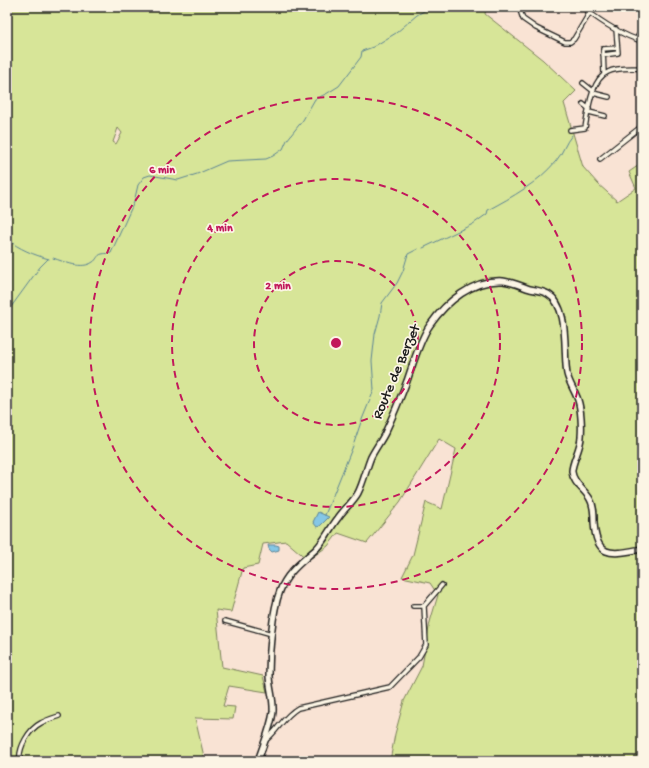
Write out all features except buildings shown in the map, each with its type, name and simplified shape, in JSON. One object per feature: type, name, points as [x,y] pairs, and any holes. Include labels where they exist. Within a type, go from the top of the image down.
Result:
[{"type":"street","points":[[519,7],[523,19],[536,28],[565,42],[570,42],[574,39],[593,7]]},
{"type":"street","points":[[582,7],[596,18],[616,30],[636,39],[642,40]]},
{"type":"street","points":[[603,55],[618,53],[616,30]]},
{"type":"street","points":[[636,39],[642,31]]},
{"type":"street","points":[[604,74],[604,48],[617,48]]},
{"type":"street","points":[[570,130],[585,128],[593,92],[596,84],[604,74],[618,69],[640,69],[642,74]]},
{"type":"street","points":[[583,83],[593,92],[609,97]]},
{"type":"street","points":[[582,104],[589,110],[605,116]]},
{"type":"street","points":[[600,159],[642,126]]},
{"type":"street","name":"Route de Berzet","points":[[272,634],[279,593],[284,582],[292,570],[318,547],[338,518],[355,498],[372,455],[394,415],[417,356],[423,335],[447,304],[461,294],[483,284],[501,281],[508,282],[548,294],[555,300],[563,322],[568,376],[580,410],[581,438],[577,456],[571,469],[572,476],[590,499],[593,507],[594,534],[598,544],[605,551],[612,554],[642,550]]},
{"type":"street","points":[[265,741],[272,735],[284,719],[298,708],[390,687],[419,658],[426,646],[424,606],[442,585]]},
{"type":"street","points":[[414,606],[424,606]]},
{"type":"street","points":[[225,621],[272,634],[269,676],[273,714],[258,761]]},
{"type":"street","points":[[20,761],[19,754],[30,731],[39,723],[59,716]]},
{"type":"green space","points":[[7,7],[486,7],[485,14],[543,60],[576,91],[564,103],[583,167],[598,184],[617,201],[636,188],[629,172],[642,163],[642,761],[390,761],[395,734],[404,701],[422,666],[430,622],[438,595],[430,583],[402,577],[413,555],[426,502],[442,509],[456,449],[439,439],[400,502],[367,543],[338,533],[328,546],[308,560],[286,541],[263,544],[258,565],[243,568],[231,612],[216,610],[222,667],[263,676],[267,692],[229,686],[223,706],[235,707],[233,719],[195,718],[205,761],[7,761]],"holes":[[[118,128],[122,133],[116,144],[113,142]]]},
{"type":"water","points":[[318,512],[329,517],[317,527],[313,522]]},
{"type":"water","points":[[268,545],[279,546],[279,550],[272,552]]},
{"type":"waterway","points":[[53,258],[68,263],[84,265],[93,262],[100,255],[111,253],[134,202],[138,185],[144,177],[150,175],[178,180],[197,174],[227,161],[266,159],[273,156],[283,149],[287,140],[303,120],[315,99],[339,86],[361,57],[362,51],[373,47],[396,33],[417,15],[431,7]]},
{"type":"waterway","points":[[423,248],[473,224],[487,214],[488,210],[533,183],[556,161],[572,135]]},
{"type":"waterway","points":[[7,239],[27,251],[49,259]]},
{"type":"waterway","points":[[354,443],[374,390],[372,361],[375,334],[382,303],[397,283],[403,271],[408,254],[418,249]]},
{"type":"waterway","points":[[7,330],[11,307],[40,267],[48,259]]},
{"type":"waterway","points":[[325,515],[353,446]]}]
